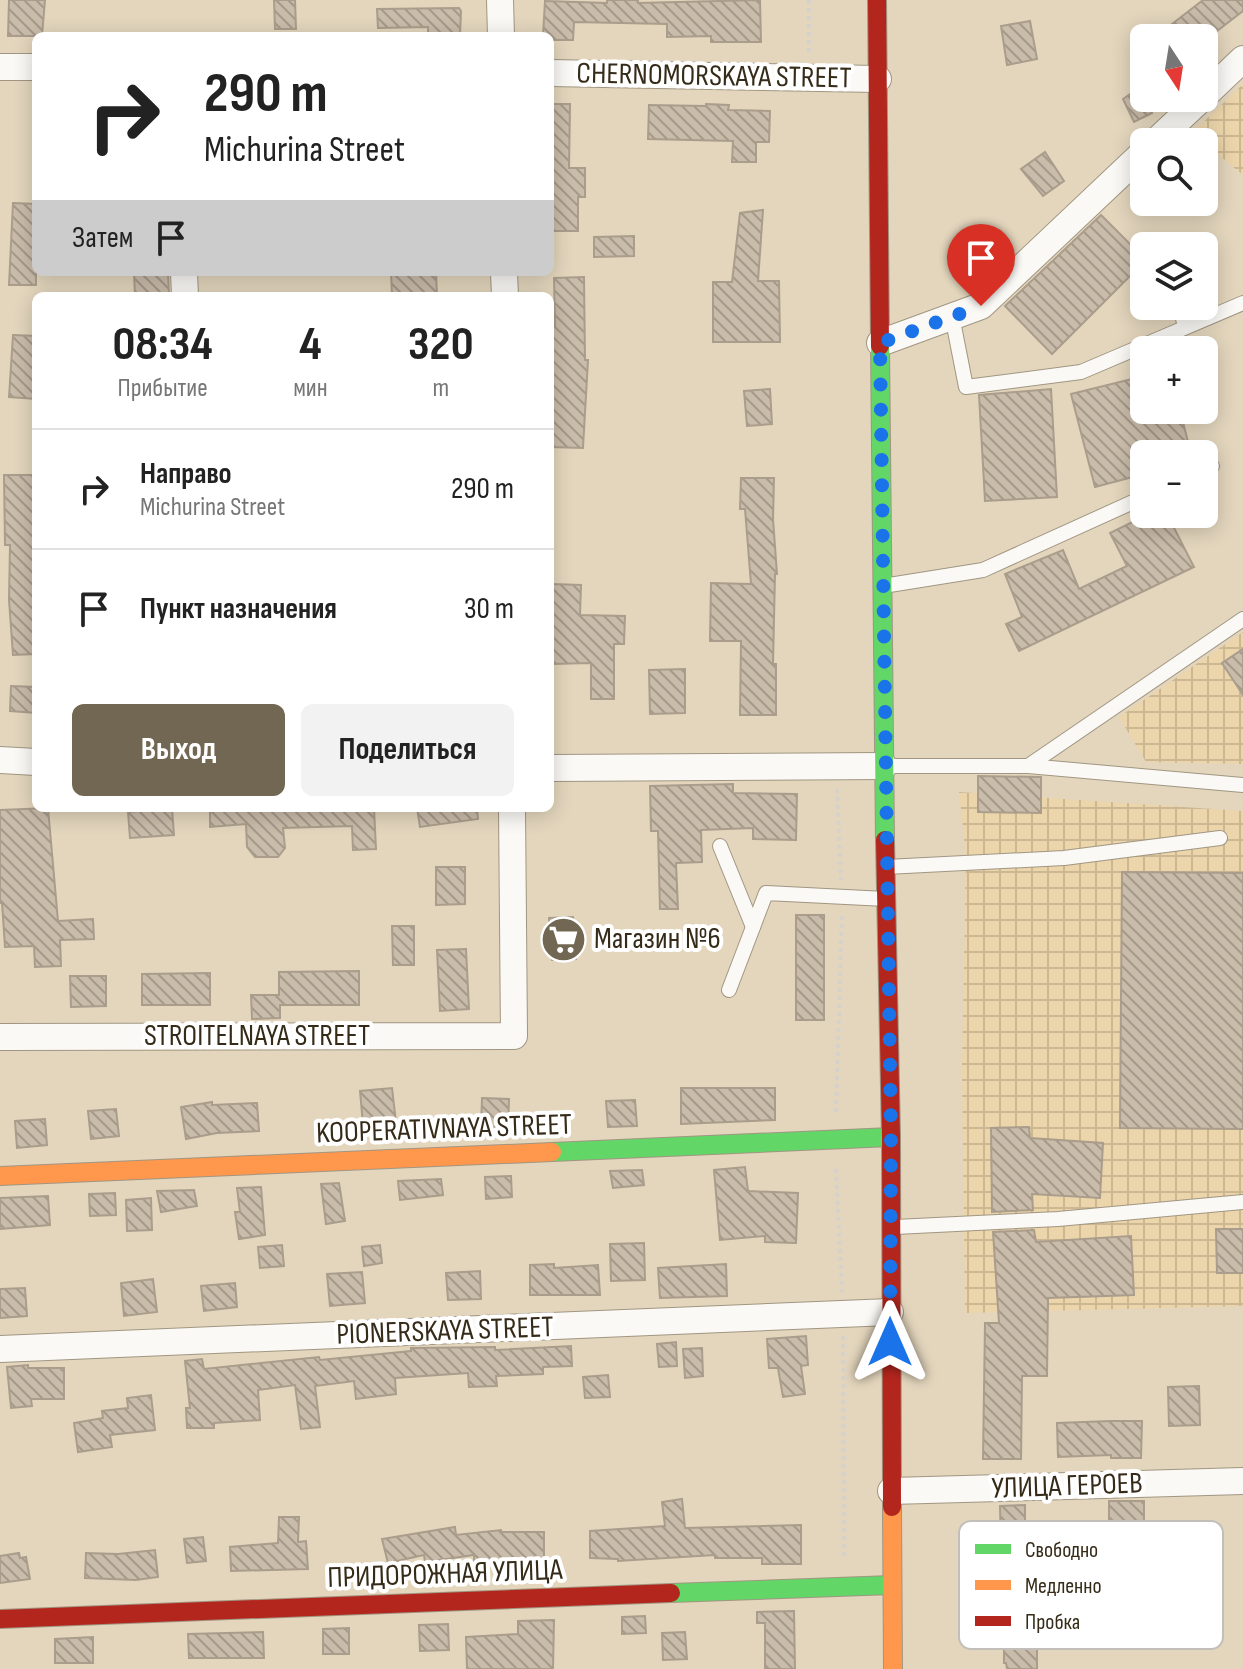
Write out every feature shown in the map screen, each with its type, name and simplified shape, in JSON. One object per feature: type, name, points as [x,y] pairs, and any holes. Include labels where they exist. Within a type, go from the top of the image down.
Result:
[{"type":"street","points":[[500,0],[501,32]]},
{"type":"street","points":[[877,0],[884,766],[891,1137],[893,1669]]},
{"type":"street","points":[[1218,83],[1243,59]]},
{"type":"street","points":[[0,67],[32,67]]},
{"type":"street","name":"CHERNOMORSKAYA STREET","points":[[554,73],[878,79]]},
{"type":"street","points":[[1170,128],[1187,112]]},
{"type":"street","points":[[880,343],[981,306],[1130,165]]},
{"type":"street","points":[[0,760],[32,762]]},
{"type":"street","points":[[554,768],[884,766]]},
{"type":"street","name":"STROITELNAYA STREET","points":[[0,1037],[514,1036],[512,812]]},
{"type":"street","name":"KOOPERATIVNAYA STREET","points":[[0,1176],[891,1137]]},
{"type":"street","name":"PIONERSKAYA STREET","points":[[0,1349],[890,1312]]},
{"type":"street","name":"УЛИЦА ГЕРОЕВ","points":[[891,1491],[1243,1481]]},
{"type":"street","name":"ПРИДОРОЖНАЯ УЛИЦА","points":[[0,1619],[892,1585]]},
{"type":"lane","points":[[952,316],[966,387],[1081,372],[1243,303]]},
{"type":"lane","points":[[1183,320],[1185,327]]},
{"type":"lane","points":[[882,586],[983,570],[1130,503]]},
{"type":"lane","points":[[1028,766],[1243,619]]},
{"type":"lane","points":[[884,766],[1028,766],[1243,785]]},
{"type":"lane","points":[[886,867],[1064,858],[1220,838]]},
{"type":"lane","points":[[720,846],[753,927]]},
{"type":"lane","points":[[729,990],[766,893],[886,899]]},
{"type":"lane","points":[[890,1227],[1058,1219],[1243,1202]]},
{"type":"path","points":[[809,0],[809,78]]},
{"type":"path","points":[[836,767],[843,938],[835,1140],[843,1314],[844,1587]]},
{"type":"shaded area","points":[[1243,84],[1243,175],[1218,154],[1218,128],[1197,128],[1214,112],[1218,112],[1218,108]]},
{"type":"shaded area","points":[[1243,632],[1243,764],[1146,762],[1119,717]]},
{"type":"shaded area","points":[[959,792],[1243,811],[1243,1306],[965,1313],[962,1068],[966,855]]},
{"type":"building","points":[[9,0],[45,0],[42,32],[32,32],[32,36],[8,36]]},
{"type":"building","points":[[274,0],[295,0],[296,29],[275,29]]},
{"type":"building","points":[[607,0],[638,0],[638,3],[760,0],[761,42],[711,42],[711,36],[667,37],[667,24],[574,22],[573,40],[554,40],[554,32],[543,32],[545,1],[607,3]]},
{"type":"building","points":[[1203,0],[1243,0],[1243,11],[1218,30],[1218,24],[1172,24]]},
{"type":"building","points":[[459,8],[460,32],[428,32],[428,27],[378,28],[377,9]]},
{"type":"building","points":[[1030,21],[1037,59],[1007,65],[1001,26]]},
{"type":"building","points":[[1130,94],[1130,112],[1152,113],[1134,122],[1123,99]]},
{"type":"building","points":[[554,104],[570,104],[569,168],[585,168],[585,197],[578,197],[578,231],[554,231]]},
{"type":"building","points":[[649,105],[729,105],[728,110],[770,111],[769,142],[756,142],[756,162],[732,162],[733,141],[648,139]]},
{"type":"building","points":[[1045,152],[1064,181],[1043,196],[1021,169]]},
{"type":"building","points":[[13,203],[32,204],[32,276],[36,276],[36,285],[9,285]]},
{"type":"building","points":[[763,210],[758,281],[779,281],[780,342],[713,342],[713,282],[732,282],[740,213]]},
{"type":"building","points":[[1101,215],[1130,244],[1130,276],[1052,354],[1005,306]]},
{"type":"building","points":[[634,236],[634,256],[594,257],[594,237]]},
{"type":"building","points":[[134,276],[168,276],[169,292],[135,292]]},
{"type":"building","points":[[391,276],[436,276],[437,292],[392,292]]},
{"type":"building","points":[[584,277],[585,360],[588,360],[583,448],[554,447],[554,278]]},
{"type":"building","points":[[13,335],[32,336],[32,399],[9,397]]},
{"type":"building","points":[[1130,379],[1130,424],[1184,424],[1188,440],[1130,440],[1130,478],[1095,487],[1071,394]]},
{"type":"building","points":[[770,389],[772,424],[747,426],[744,391]]},
{"type":"building","points":[[1051,389],[1057,497],[985,501],[979,395]]},
{"type":"building","points":[[4,475],[32,475],[32,654],[13,655],[9,600],[10,545],[5,545]]},
{"type":"building","points":[[741,478],[774,478],[777,574],[773,664],[776,664],[776,715],[740,715],[741,641],[710,641],[711,583],[751,584],[745,509],[740,509]]},
{"type":"building","points":[[1130,523],[1130,528],[1174,528],[1194,567],[1019,651],[1006,624],[1022,617],[1005,574],[1063,550],[1079,589],[1127,566],[1110,533]]},
{"type":"building","points":[[554,584],[581,585],[580,615],[625,616],[624,644],[614,644],[614,699],[591,699],[591,663],[554,664]]},
{"type":"building","points":[[1243,649],[1243,695],[1222,663]]},
{"type":"building","points":[[685,669],[685,713],[650,714],[649,670]]},
{"type":"building","points":[[11,686],[32,687],[32,713],[10,711]]},
{"type":"building","points":[[978,776],[1041,777],[1041,813],[978,812]]},
{"type":"building","points":[[733,784],[733,793],[797,794],[796,840],[753,839],[753,828],[701,830],[702,862],[676,863],[678,909],[660,909],[658,831],[651,831],[650,786]]},
{"type":"building","points":[[32,809],[32,812],[48,812],[58,921],[93,919],[94,939],[60,940],[61,966],[35,967],[34,946],[5,947],[0,903],[0,810]]},
{"type":"building","points":[[128,812],[172,812],[174,835],[130,838]]},
{"type":"building","points":[[210,812],[374,812],[376,849],[353,850],[352,826],[283,828],[285,848],[278,857],[255,857],[247,847],[246,824],[210,827]]},
{"type":"building","points":[[418,812],[477,812],[478,819],[420,827]]},
{"type":"building","points":[[436,867],[465,867],[465,904],[436,905]]},
{"type":"building","points":[[1122,872],[1243,873],[1243,1129],[1120,1128]]},
{"type":"building","points":[[796,915],[824,915],[824,1020],[796,1020]]},
{"type":"building","name":"Магазин №6","points":[[573,917],[576,959],[552,960],[549,918]]},
{"type":"building","points":[[392,926],[414,926],[414,965],[393,965]]},
{"type":"building","points":[[466,949],[469,1009],[440,1011],[437,950]]},
{"type":"building","points":[[359,971],[359,1005],[280,1005],[280,1018],[252,1019],[251,995],[279,995],[279,972]]},
{"type":"building","points":[[210,973],[210,1005],[142,1005],[142,974]]},
{"type":"building","points":[[70,976],[106,976],[106,1006],[71,1007]]},
{"type":"building","points":[[392,1088],[396,1122],[363,1125],[360,1091]]},
{"type":"building","points":[[681,1088],[775,1088],[775,1120],[681,1124]]},
{"type":"building","points":[[482,1098],[509,1099],[508,1127],[481,1127]]},
{"type":"building","points":[[635,1100],[637,1126],[608,1127],[606,1101]]},
{"type":"building","points":[[212,1102],[212,1105],[257,1103],[259,1131],[217,1133],[186,1139],[181,1107]]},
{"type":"building","points":[[116,1109],[119,1136],[91,1139],[88,1111]]},
{"type":"building","points":[[45,1119],[47,1145],[17,1148],[15,1121]]},
{"type":"building","points":[[1029,1127],[1030,1138],[1103,1143],[1100,1198],[1032,1194],[1033,1210],[992,1212],[991,1128]]},
{"type":"building","points":[[745,1167],[748,1191],[798,1193],[796,1243],[765,1242],[765,1236],[720,1240],[714,1170]]},
{"type":"building","points":[[642,1170],[644,1185],[613,1188],[610,1171]]},
{"type":"building","points":[[511,1176],[512,1197],[486,1199],[485,1177]]},
{"type":"building","points":[[441,1179],[443,1195],[400,1200],[398,1181]]},
{"type":"building","points":[[339,1183],[345,1221],[326,1224],[321,1184]]},
{"type":"building","points":[[261,1187],[265,1235],[239,1239],[235,1212],[240,1212],[237,1188]]},
{"type":"building","points":[[194,1190],[197,1206],[161,1212],[157,1191]]},
{"type":"building","points":[[115,1193],[116,1215],[90,1216],[89,1194]]},
{"type":"building","points":[[48,1196],[50,1225],[0,1229],[0,1198]]},
{"type":"building","points":[[151,1198],[152,1230],[127,1231],[126,1200]]},
{"type":"building","points":[[1216,1229],[1243,1229],[1243,1273],[1217,1273]]},
{"type":"building","points":[[1034,1230],[1036,1242],[1131,1236],[1134,1295],[1048,1298],[1047,1376],[1022,1376],[1021,1459],[983,1459],[985,1323],[999,1323],[993,1232]]},
{"type":"building","points":[[644,1243],[645,1280],[611,1281],[610,1244]]},
{"type":"building","points":[[282,1245],[284,1266],[260,1268],[258,1247]]},
{"type":"building","points":[[380,1245],[382,1263],[364,1266],[362,1247]]},
{"type":"building","points":[[554,1264],[554,1268],[598,1265],[600,1295],[530,1295],[530,1265]]},
{"type":"building","points":[[726,1264],[727,1296],[660,1298],[658,1268]]},
{"type":"building","points":[[480,1271],[481,1299],[448,1300],[446,1273]]},
{"type":"building","points":[[362,1272],[365,1303],[330,1306],[327,1274]]},
{"type":"building","points":[[153,1279],[157,1312],[124,1316],[121,1283]]},
{"type":"building","points":[[235,1283],[237,1307],[204,1311],[201,1286]]},
{"type":"building","points":[[25,1288],[27,1316],[0,1318],[0,1289]]},
{"type":"building","points":[[806,1336],[808,1365],[801,1366],[805,1394],[783,1397],[778,1368],[769,1368],[767,1339]]},
{"type":"building","points":[[676,1342],[677,1366],[659,1367],[657,1344]]},
{"type":"building","points":[[571,1346],[572,1366],[543,1367],[543,1374],[496,1376],[497,1386],[469,1387],[468,1373],[395,1378],[396,1394],[356,1399],[354,1381],[315,1386],[320,1427],[301,1429],[295,1385],[258,1390],[260,1420],[214,1423],[214,1428],[187,1428],[186,1408],[190,1408],[185,1361],[202,1359],[204,1369],[411,1351],[411,1348],[495,1347],[495,1350]]},
{"type":"building","points":[[702,1348],[703,1376],[685,1378],[683,1349]]},
{"type":"building","points":[[28,1365],[28,1368],[64,1368],[64,1399],[31,1399],[32,1406],[11,1408],[7,1367]]},
{"type":"building","points":[[608,1375],[610,1397],[585,1398],[583,1377]]},
{"type":"building","points":[[1199,1386],[1200,1425],[1169,1426],[1168,1387]]},
{"type":"building","points":[[151,1395],[155,1430],[110,1435],[112,1447],[78,1452],[74,1423],[103,1418],[102,1411],[128,1408],[127,1398]]},
{"type":"building","points":[[1142,1421],[1141,1458],[1111,1458],[1111,1455],[1058,1457],[1057,1423]]},
{"type":"building","points":[[682,1499],[685,1528],[801,1525],[801,1564],[762,1564],[762,1558],[715,1558],[715,1555],[618,1561],[590,1558],[590,1531],[665,1526],[662,1502]]},
{"type":"building","points":[[1109,1501],[1144,1501],[1144,1521],[1109,1521]]},
{"type":"building","points":[[1025,1505],[1025,1521],[1000,1521],[1000,1506]]},
{"type":"building","points":[[279,1517],[299,1517],[298,1542],[306,1541],[308,1569],[231,1571],[230,1547],[278,1543]]},
{"type":"building","points":[[455,1527],[456,1535],[501,1530],[544,1532],[544,1558],[474,1561],[474,1555],[425,1562],[424,1555],[388,1563],[382,1539]]},
{"type":"building","points":[[203,1537],[206,1561],[187,1563],[184,1539]]},
{"type":"building","points":[[155,1550],[158,1577],[136,1580],[85,1578],[86,1553]]},
{"type":"building","points":[[19,1553],[20,1558],[26,1557],[30,1579],[0,1583],[0,1556]]},
{"type":"building","points":[[794,1611],[795,1669],[765,1669],[765,1623],[757,1623],[757,1612]]},
{"type":"building","points":[[645,1616],[646,1633],[622,1634],[622,1617]]},
{"type":"building","points":[[554,1620],[553,1669],[467,1669],[466,1637],[518,1634],[518,1621]]},
{"type":"building","points":[[448,1624],[449,1650],[420,1651],[419,1625]]},
{"type":"building","points":[[349,1628],[349,1654],[323,1654],[323,1629]]},
{"type":"building","points":[[263,1632],[264,1658],[189,1658],[188,1634]]},
{"type":"building","points":[[685,1632],[687,1659],[663,1660],[662,1633]]},
{"type":"building","points":[[93,1637],[93,1663],[55,1663],[55,1639]]},
{"type":"building","points":[[1004,1649],[1037,1649],[1037,1669],[1007,1669]]},
{"type":"traffic: fast","points":[[880,346],[885,840]]},
{"type":"traffic: fast","points":[[552,1152],[891,1137]]},
{"type":"traffic: fast","points":[[671,1593],[892,1585]]},
{"type":"traffic: slow","points":[[0,1176],[552,1152]]},
{"type":"traffic: slow","points":[[892,1507],[893,1669]]},
{"type":"traffic: jam","points":[[877,0],[880,346]]},
{"type":"traffic: jam","points":[[885,840],[891,1137],[892,1507]]},
{"type":"traffic: jam","points":[[0,1619],[671,1593]]},
{"type":"place","name":"Магазин №6","points":[[563,939]]},
{"type":"route","points":[[890,1342],[891,1137],[880,343],[981,306]]}]
